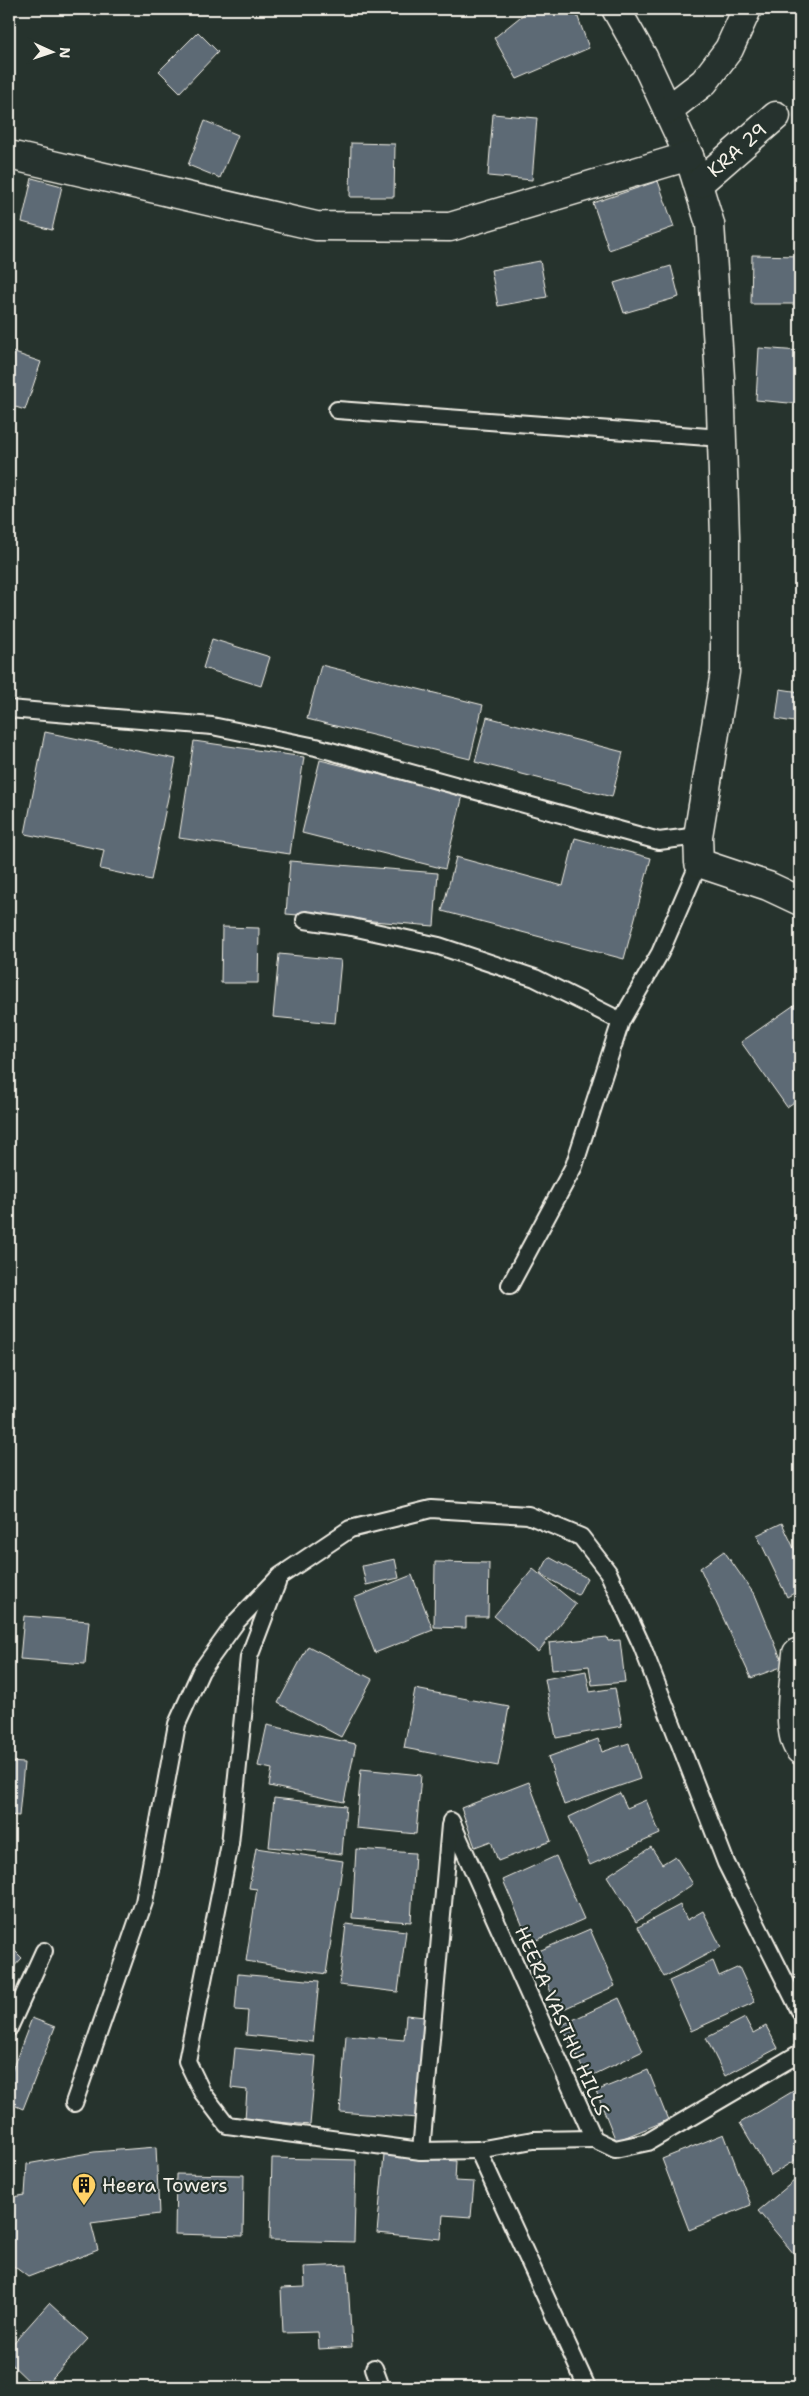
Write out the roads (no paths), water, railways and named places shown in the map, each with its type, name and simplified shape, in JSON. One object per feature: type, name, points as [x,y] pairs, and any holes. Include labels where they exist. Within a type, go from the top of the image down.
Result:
[{"type":"street","points":[[616,9],[643,57],[690,156],[710,224],[722,438],[725,537],[725,672],[698,850],[800,901]]},
{"type":"street","points":[[668,110],[704,82],[729,49],[747,9]]},
{"type":"street","name":"KRA 29","points":[[698,184],[776,116]]},
{"type":"street","points":[[9,155],[316,226],[450,226],[690,156]]},
{"type":"street","points":[[797,1653],[792,1726],[796,1746],[800,1750]]},
{"type":"lane","points":[[337,410],[722,438]]},
{"type":"lane","points":[[9,709],[212,726],[316,747],[698,850],[660,953],[621,1021],[574,1166],[510,1284]]},
{"type":"lane","points":[[305,920],[352,927],[440,946],[535,978],[621,1021]]},
{"type":"lane","points":[[74,2103],[144,1902],[178,1724],[201,1671],[237,1621],[280,1576],[350,1529],[430,1509],[528,1515],[581,1537],[608,1572],[642,1646],[726,1863],[800,2011]]},
{"type":"lane","name":"HEERA VASTHU HILLS","points":[[280,1576],[249,1657],[230,1844],[187,2061],[202,2092],[227,2126],[422,2151],[478,2150],[533,2140],[594,2139],[451,1821],[422,2151]]},
{"type":"lane","points":[[9,2028],[44,1951]]},
{"type":"lane","points":[[594,2139],[615,2149],[648,2142],[800,2053]]},
{"type":"lane","points":[[478,2150],[586,2387]]},
{"type":"lane","points":[[374,2368],[381,2387]]},
{"type":"place","name":"Heera Towers","points":[[84,2206]]}]
